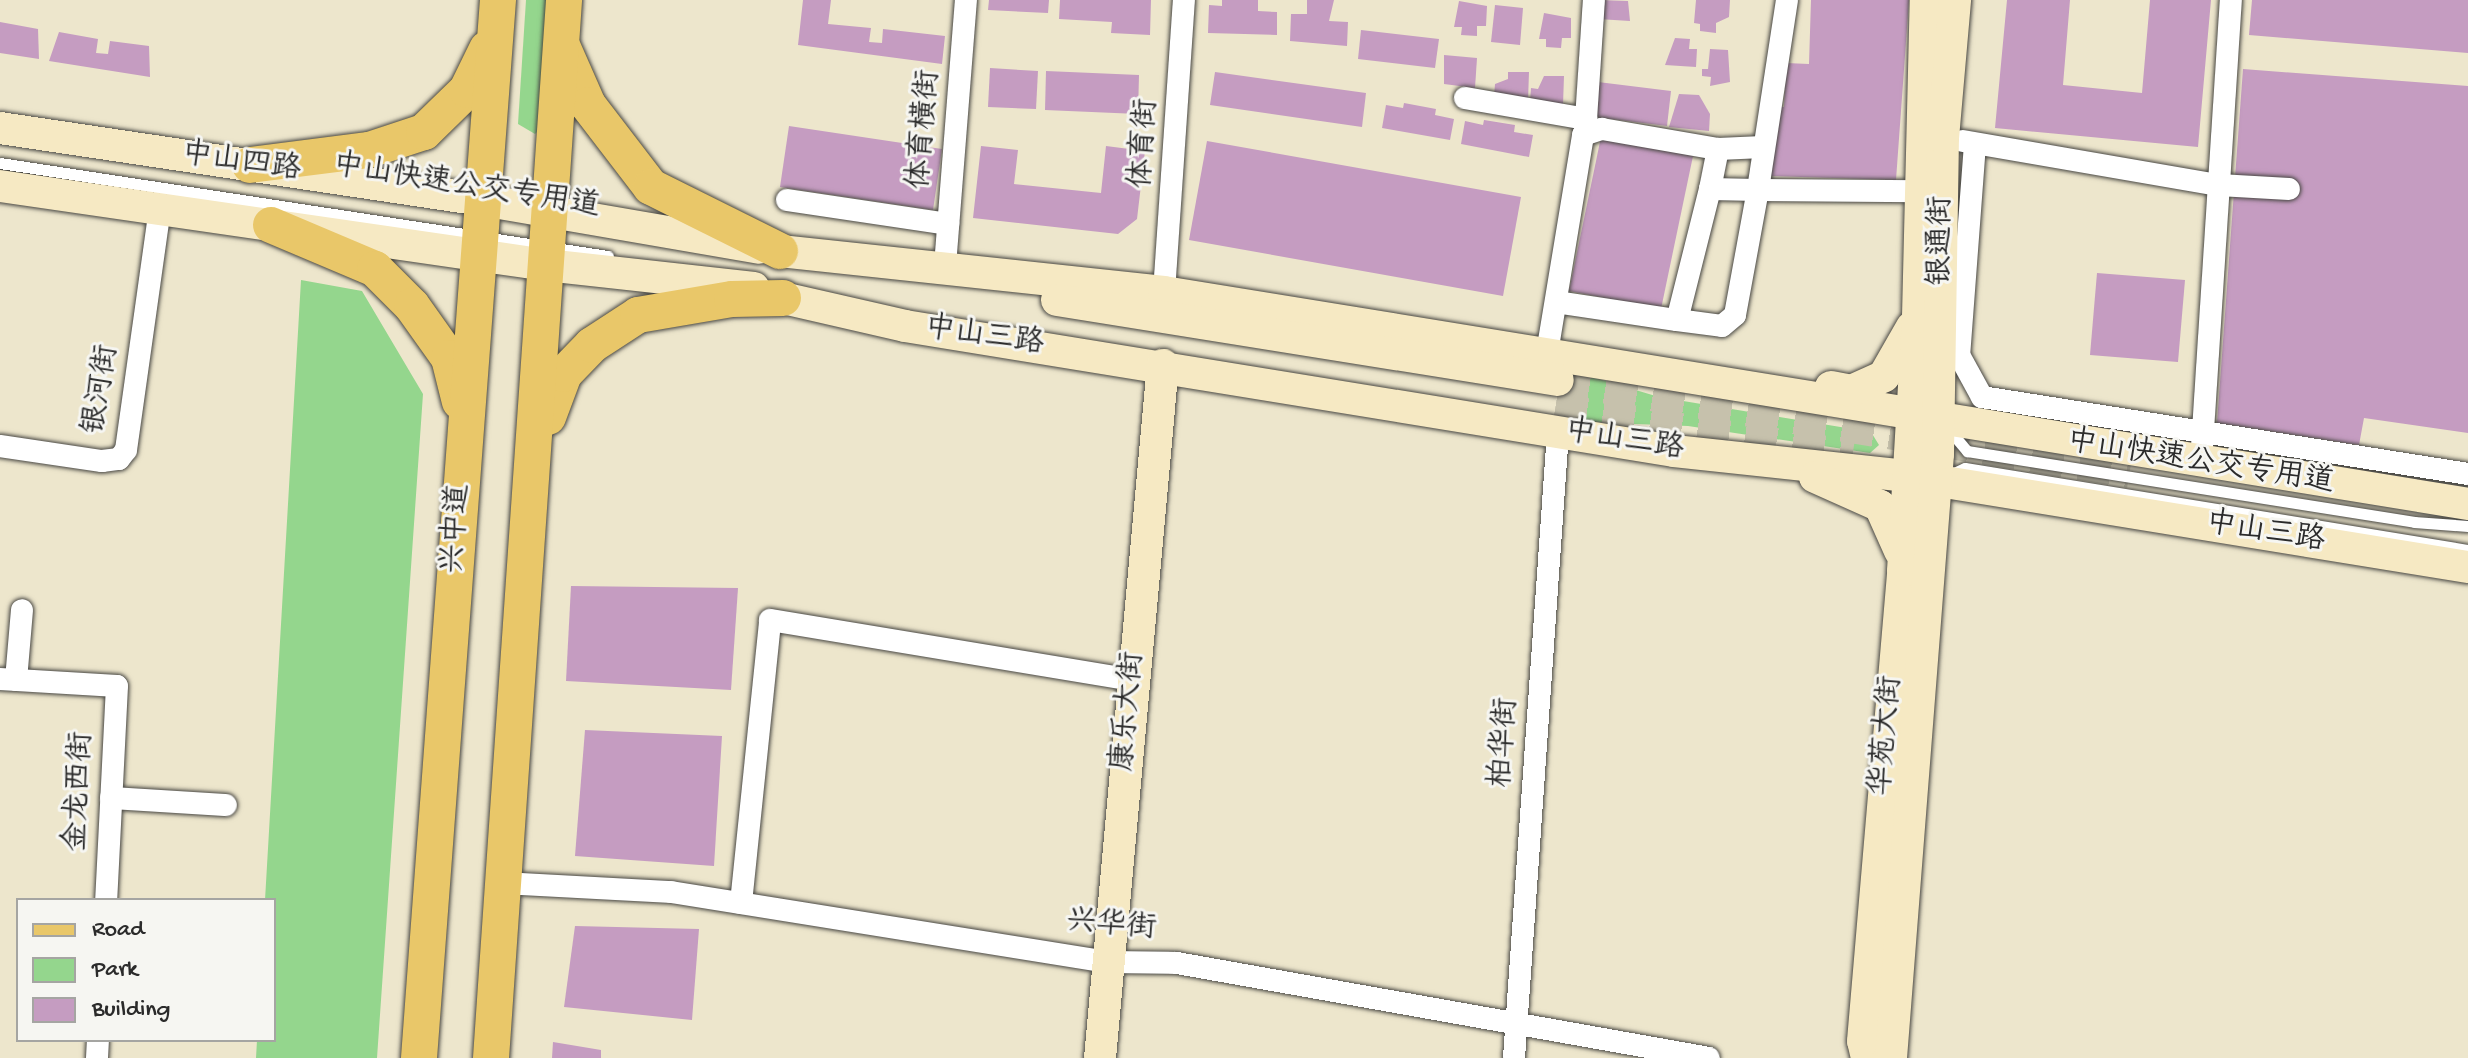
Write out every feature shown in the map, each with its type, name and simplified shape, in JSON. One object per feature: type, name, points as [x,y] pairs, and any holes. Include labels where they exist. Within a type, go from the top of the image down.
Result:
[{"type":"main road","points":[[491,1058],[564,0]]},
{"type":"main road","points":[[1925,416],[1918,317],[1921,191],[1933,135],[1926,0]]},
{"type":"main road","name":"银通街","points":[[1922,479],[1933,135],[1955,0]]},
{"type":"main road","points":[[250,165],[369,150],[424,132],[467,90],[497,14]]},
{"type":"main road","name":"兴中道","points":[[419,1058],[497,14]]},
{"type":"main road","points":[[561,43],[588,105],[651,187],[780,251]]},
{"type":"main road","name":"中山四路","points":[[0,128],[250,165],[480,226]]},
{"type":"main road","name":"中山四路","points":[[0,186],[271,225],[480,226]]},
{"type":"main road","points":[[271,225],[375,269],[412,306],[449,358],[466,424]]},
{"type":"main road","points":[[480,226],[547,237]]},
{"type":"main road","name":"中山三路","points":[[480,226],[547,237],[780,294],[857,318],[1163,365],[1554,393],[1686,375],[1925,416],[2202,446],[2348,470],[2468,504]]},
{"type":"main road","name":"中山三路","points":[[547,237],[780,251],[945,266],[1164,292],[1554,393],[1674,451],[1922,479],[2468,567]]},
{"type":"main road","name":"中山三路","points":[[780,251],[901,276],[1554,393]]},
{"type":"main road","points":[[535,452],[564,374],[592,345],[638,315],[780,294]]},
{"type":"main road","name":"中山三路","points":[[780,294],[1554,393]]},
{"type":"main road","points":[[1686,375],[1765,375],[1851,391],[1884,376],[1918,317]]},
{"type":"main road","name":"康乐大街","points":[[1100,1058],[1163,365]]},
{"type":"main road","points":[[1674,451],[1842,486],[1880,506],[1893,526],[1903,571]]},
{"type":"main road","name":"华苑大街","points":[[1867,1058],[1863,1041],[1903,571],[1922,479]]},
{"type":"main road","name":"华苑大街","points":[[1891,1058],[1922,479]]},
{"type":"street","name":"体育横街","points":[[945,266],[966,0]]},
{"type":"street","name":"体育街","points":[[1164,292],[1184,0]]},
{"type":"street","points":[[1465,98],[1586,119],[1594,0]]},
{"type":"street","points":[[1556,302],[1722,326],[1735,315],[1787,0]]},
{"type":"street","points":[[1975,144],[1959,355],[1982,397],[2202,446],[2231,0]]},
{"type":"street","name":"柏华街","points":[[1514,1058],[1554,393],[1556,302],[1583,135],[1602,129],[1718,149]]},
{"type":"street","points":[[1933,135],[2219,185],[2289,189]]},
{"type":"street","points":[[1677,320],[1718,149],[1763,147]]},
{"type":"street","points":[[1710,189],[1921,191]]},
{"type":"street","points":[[787,200],[948,224]]},
{"type":"street","name":"银河街","points":[[0,446],[102,461],[119,459],[126,450],[160,209]]},
{"type":"street","points":[[2348,470],[2468,474]]},
{"type":"street","points":[[8,680],[22,610]]},
{"type":"street","points":[[741,903],[770,620],[1133,680]]},
{"type":"street","name":"金龙西街","points":[[8,680],[117,686],[106,898]]},
{"type":"street","points":[[111,798],[226,805]]},
{"type":"street","name":"兴华街","points":[[504,883],[671,892],[1108,962],[1177,963],[1709,1058]]},
{"type":"lane","name":"中山快速公交专用道","points":[[0,141],[480,226]]},
{"type":"lane","name":"中山快速公交专用道","points":[[0,163],[480,226]]},
{"type":"lane","name":"中山快速公交专用道","points":[[547,237],[621,258]]},
{"type":"lane","points":[[636,260],[754,277],[780,294]]},
{"type":"lane","name":"中山快速公交专用道","points":[[1925,416],[1967,451],[2414,522],[2468,526]]},
{"type":"lane","name":"中山快速公交专用道","points":[[1922,479],[1965,468],[2468,550]]},
{"type":"green space","points":[[526,0],[551,0],[540,129],[535,134],[518,124]]},
{"type":"green space","points":[[301,280],[362,291],[423,394],[377,1058],[256,1058],[257,1042],[276,1042],[276,898],[265,898]]},
{"type":"green space","points":[[1562,368],[1659,397],[1871,432],[1879,445],[1870,453],[1688,426],[1555,421]]},
{"type":"building","points":[[803,0],[831,0],[828,24],[871,28],[869,42],[882,43],[883,29],[945,36],[942,64],[798,45]]},
{"type":"building","points":[[989,0],[1049,0],[1048,13],[988,10]]},
{"type":"building","points":[[1060,0],[1151,0],[1150,35],[1111,33],[1112,22],[1059,19]]},
{"type":"building","points":[[1222,0],[1258,0],[1258,11],[1277,12],[1277,35],[1208,33],[1209,5],[1222,6]]},
{"type":"building","points":[[1307,0],[1334,0],[1329,21],[1348,22],[1347,46],[1290,41],[1291,14],[1307,14]]},
{"type":"building","points":[[1599,0],[1628,1],[1630,21],[1598,19]]},
{"type":"building","points":[[1696,0],[1730,0],[1729,17],[1716,23],[1716,33],[1700,31],[1700,24],[1694,23]]},
{"type":"building","points":[[1811,0],[1909,0],[1896,180],[1769,176],[1773,106],[1784,107],[1786,63],[1809,64]]},
{"type":"building","points":[[2007,0],[2070,0],[2063,85],[2142,93],[2150,0],[2211,0],[2198,147],[1995,128]]},
{"type":"building","points":[[2252,0],[2468,0],[2468,53],[2249,35]]},
{"type":"building","points":[[1459,1],[1487,6],[1486,26],[1477,26],[1477,36],[1461,35],[1462,27],[1454,27]]},
{"type":"building","points":[[1495,5],[1523,8],[1520,45],[1491,42]]},
{"type":"building","points":[[1544,13],[1571,18],[1571,38],[1562,38],[1561,48],[1546,47],[1546,39],[1539,39]]},
{"type":"building","points":[[0,22],[38,29],[39,59],[0,53]]},
{"type":"building","points":[[1361,30],[1439,39],[1435,68],[1358,59]]},
{"type":"building","points":[[59,32],[98,39],[96,53],[108,54],[110,41],[149,46],[150,77],[49,61]]},
{"type":"building","points":[[1675,38],[1690,39],[1689,49],[1697,49],[1696,67],[1665,65]]},
{"type":"building","points":[[1710,49],[1728,50],[1730,82],[1710,86],[1711,77],[1702,76],[1702,69],[1708,69]]},
{"type":"building","points":[[1444,55],[1477,58],[1475,88],[1444,84]]},
{"type":"building","points":[[990,68],[1038,71],[1036,109],[988,107]]},
{"type":"building","points":[[2243,69],[2468,86],[2468,433],[2364,418],[2359,445],[2217,423]]},
{"type":"building","points":[[1046,71],[1139,75],[1138,114],[1045,110]]},
{"type":"building","points":[[1215,72],[1366,93],[1362,127],[1210,105]]},
{"type":"building","points":[[1508,72],[1529,72],[1528,101],[1494,97],[1495,84],[1508,79]]},
{"type":"building","points":[[1544,76],[1564,76],[1563,105],[1530,102],[1531,88],[1538,89]]},
{"type":"building","points":[[1598,82],[1671,91],[1667,126],[1595,117]]},
{"type":"building","points":[[1679,94],[1699,95],[1710,114],[1709,131],[1669,127]]},
{"type":"building","points":[[1404,103],[1436,109],[1435,115],[1454,119],[1450,140],[1382,128],[1386,105],[1403,108]]},
{"type":"building","points":[[1484,120],[1515,125],[1514,132],[1533,135],[1529,157],[1461,144],[1465,121],[1483,125]]},
{"type":"building","points":[[789,126],[942,149],[933,210],[780,187]]},
{"type":"building","points":[[1601,137],[1693,156],[1661,309],[1569,291]]},
{"type":"building","points":[[1207,141],[1521,197],[1503,296],[1189,240]]},
{"type":"building","points":[[981,146],[1018,150],[1014,184],[1101,193],[1106,146],[1145,151],[1137,219],[1118,234],[973,218]]},
{"type":"building","points":[[2097,273],[2185,280],[2178,362],[2090,355]]},
{"type":"building","points":[[571,586],[738,588],[731,690],[566,681]]},
{"type":"building","points":[[585,730],[722,736],[714,866],[575,856]]},
{"type":"building","points":[[575,926],[699,929],[692,1020],[564,1007]]},
{"type":"building","points":[[553,1042],[601,1050],[601,1058],[552,1058]]},
{"type":"tunnel","points":[[1558,380],[2130,472]]},
{"type":"tunnel","points":[[1555,409],[1852,456]]}]
